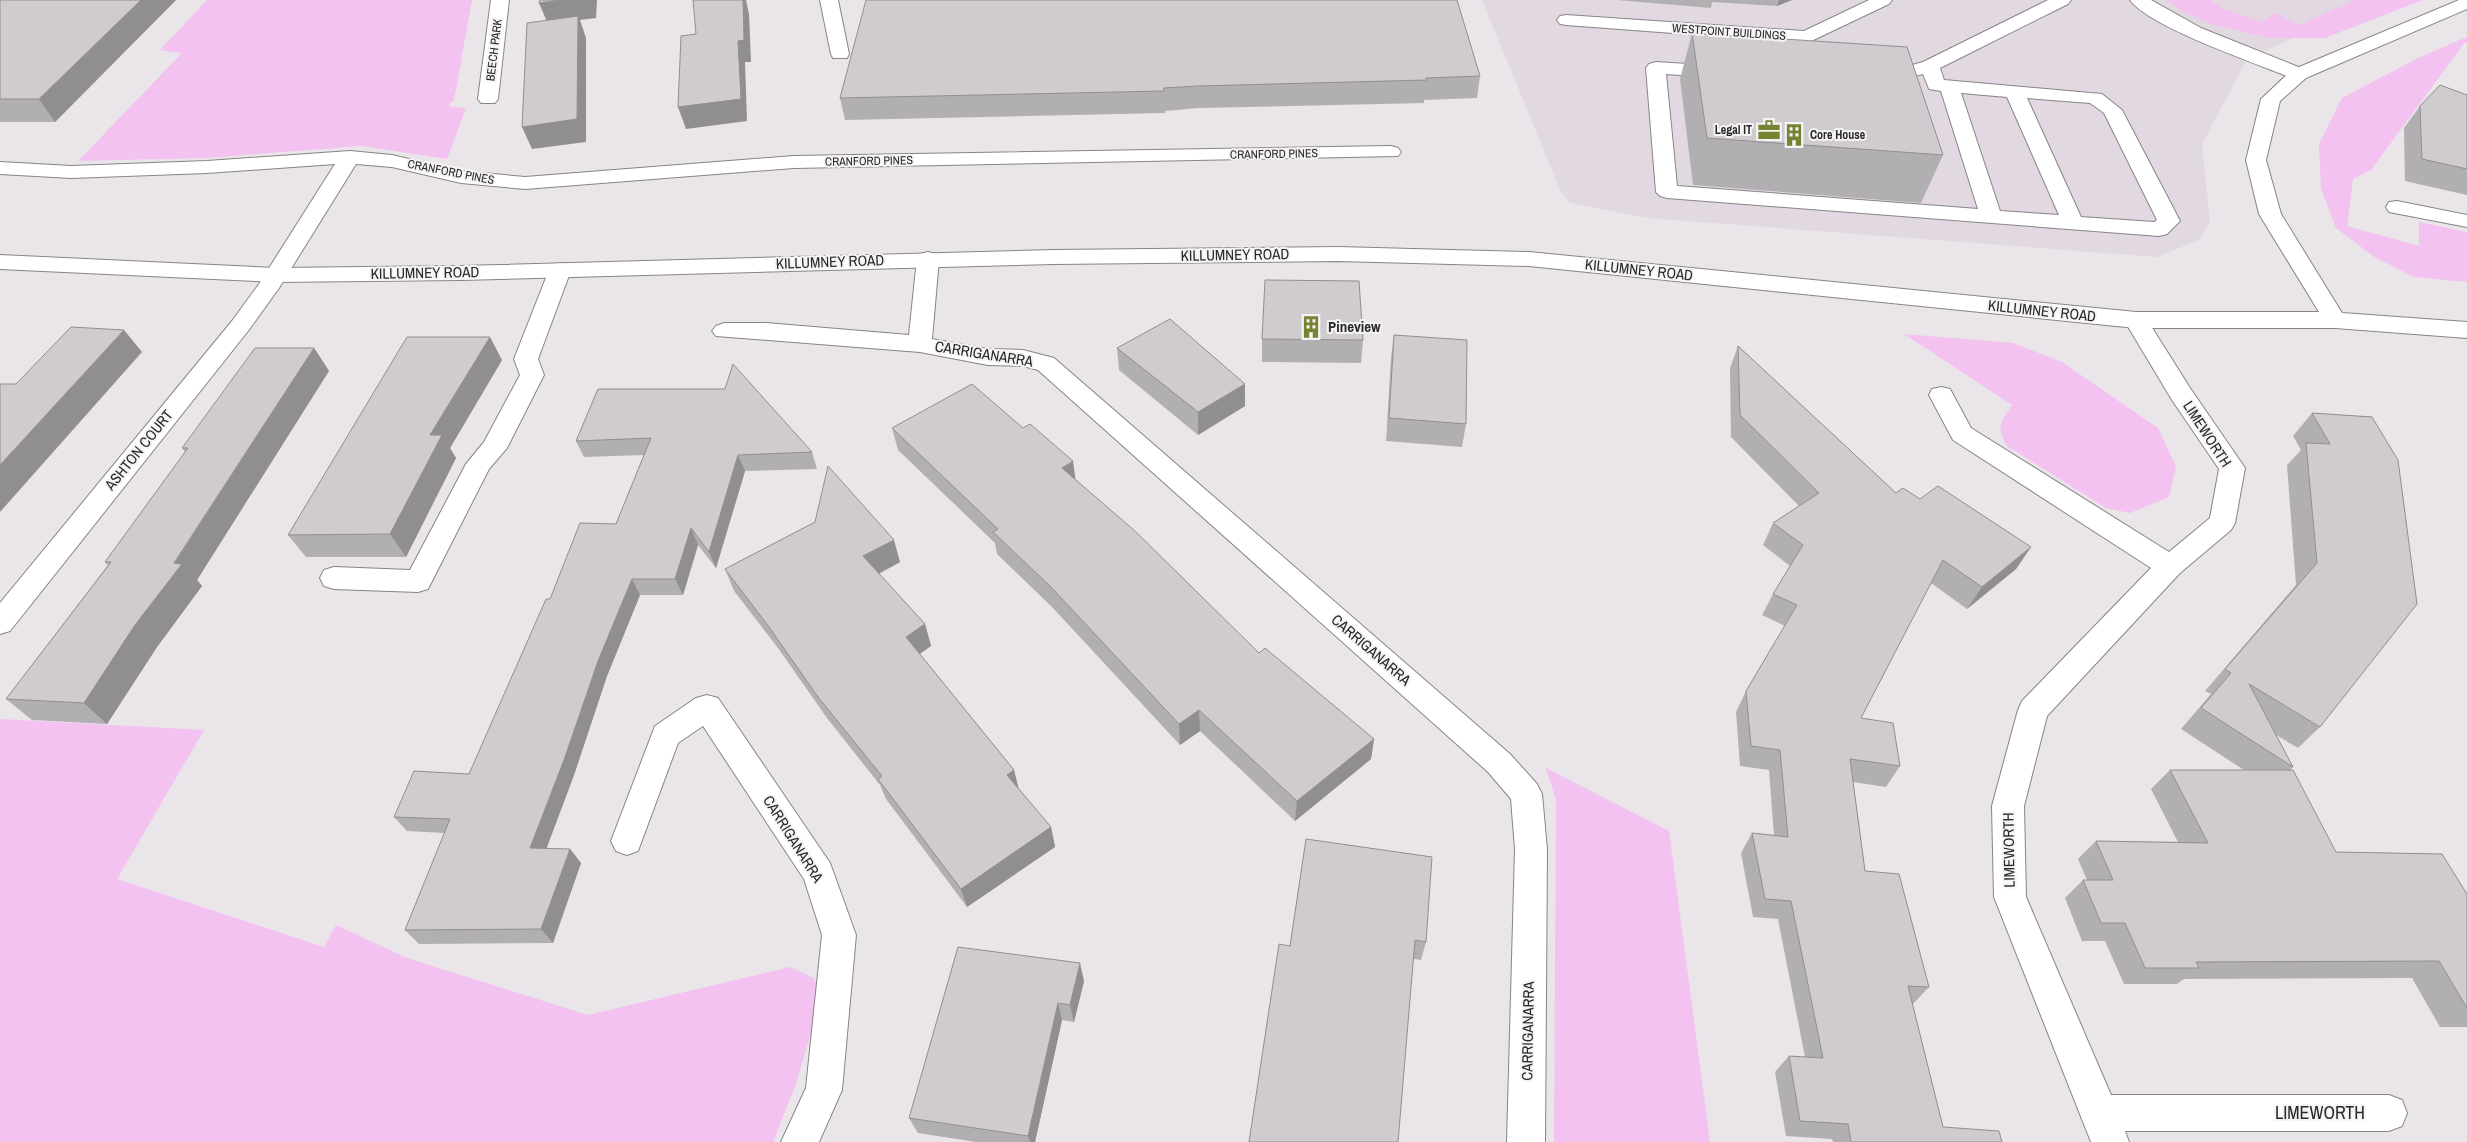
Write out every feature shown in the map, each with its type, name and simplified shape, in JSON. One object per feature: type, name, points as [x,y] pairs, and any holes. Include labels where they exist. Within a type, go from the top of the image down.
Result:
[{"type":"street","name":"BEECH PARK","points":[[488,99],[500,0]]},
{"type":"street","points":[[829,0],[840,54]]},
{"type":"street","name":"WESTPOINT BUILDINGS","points":[[1566,20],[1807,37],[1883,0]]},
{"type":"street","points":[[1857,82],[1866,83],[1930,66],[2062,0]]},
{"type":"street","points":[[2139,0],[2150,8],[2201,34],[2299,74]]},
{"type":"street","points":[[2335,320],[2270,214],[2256,160],[2272,99],[2299,74],[2467,3]]},
{"type":"street","points":[[1742,74],[1656,68],[1667,192],[1992,218],[2159,229],[2169,221],[2112,110],[2095,98],[1936,85],[1930,66]]},
{"type":"street","points":[[1949,86],[1992,218]]},
{"type":"street","points":[[2014,92],[2073,223]]},
{"type":"street","name":"CRANFORD PINES","points":[[0,168],[71,172],[158,169],[350,157],[392,161],[461,177],[525,182],[794,162],[1391,152]]},
{"type":"street","points":[[275,275],[350,157]]},
{"type":"street","points":[[2397,207],[2467,221]]},
{"type":"street","name":"KILLUMNEY ROAD","points":[[0,262],[275,275],[560,270],[928,259],[1338,254],[1529,259],[2136,320],[2335,320],[2467,330]]},
{"type":"street","name":"CARRIGANARRA","points":[[920,344],[928,259]]},
{"type":"street","points":[[334,578],[418,581],[479,464],[494,448],[532,375],[526,359],[560,270]]},
{"type":"street","name":"ASHTON COURT","points":[[0,623],[240,326],[275,275]]},
{"type":"street","name":"LIMEWORTH","points":[[2136,320],[2181,394],[2232,468],[2222,522],[2170,566],[2033,710],[2008,806],[2010,897],[2105,1127],[2389,1113]]},
{"type":"street","name":"CARRIGANARRA","points":[[724,331],[766,331],[920,344],[988,356],[1023,358],[1046,364],[1492,756],[1526,794],[1531,849],[1526,1142]]},
{"type":"street","points":[[1941,396],[1962,434],[2170,566]]},
{"type":"street","name":"CARRIGANARRA","points":[[626,840],[666,735],[707,707],[818,873],[839,936],[824,1090],[800,1142]]},
{"type":"shaded area","points":[[207,0],[472,0],[454,100],[449,104],[451,107],[466,108],[447,159],[362,146],[207,158],[78,161],[182,53],[160,50]]},
{"type":"shaded area","points":[[1482,0],[2377,0],[2247,59],[2202,144],[2210,222],[2199,240],[2157,257],[1648,218],[1570,203],[1561,192]]},
{"type":"shaded area","points":[[2167,0],[2211,0],[2222,8],[2261,22],[2276,13],[2299,25],[2355,0],[2423,0],[2325,38],[2270,38],[2214,25],[2185,13]]},
{"type":"shaded area","points":[[2467,37],[2467,43],[2464,43],[2371,170],[2353,179],[2347,226],[2419,246],[2419,222],[2467,232],[2467,282],[2414,277],[2373,256],[2336,228],[2321,189],[2319,144],[2342,98],[2420,57]]},
{"type":"shaded area","points":[[1904,334],[2013,343],[2062,362],[2158,428],[2176,466],[2169,497],[2130,513],[2106,508],[2007,446],[2000,428],[2002,420],[2012,405]]},
{"type":"shaded area","points":[[0,719],[204,730],[117,879],[324,947],[336,925],[407,958],[588,1015],[790,967],[814,978],[821,998],[796,1084],[773,1142],[0,1142]]},
{"type":"shaded area","points":[[1546,768],[1669,831],[1710,1142],[1554,1142],[1556,800]]},
{"type":"building","points":[[0,0],[141,0],[39,99],[0,99]]},
{"type":"building","points":[[540,0],[560,0],[539,3]]},
{"type":"building","points":[[693,0],[743,0],[744,40],[738,41],[741,99],[678,107],[681,36],[696,34]]},
{"type":"building","points":[[866,0],[1457,0],[1480,76],[1426,78],[1427,80],[1198,86],[1164,88],[1164,91],[840,98]]},
{"type":"building","points":[[578,16],[577,119],[522,127],[527,23]]},
{"type":"building","points":[[1692,33],[1907,47],[1943,155],[1707,138]]},
{"type":"building","points":[[2440,85],[2467,95],[2467,169],[2422,159],[2420,106]]},
{"type":"building","points":[[1265,280],[1359,281],[1363,340],[1262,339]]},
{"type":"building","points":[[1170,319],[1245,384],[1198,412],[1117,348]]},
{"type":"building","points":[[71,327],[124,330],[0,465],[0,384],[16,384]]},
{"type":"building","points":[[1394,335],[1467,340],[1466,424],[1389,418]]},
{"type":"building","points":[[407,337],[490,337],[430,435],[442,435],[390,534],[288,535]]},
{"type":"building","points":[[1738,346],[1896,493],[1903,488],[1920,499],[1938,486],[2031,547],[1982,587],[1943,560],[1861,718],[1893,723],[1900,766],[1850,759],[1865,871],[1899,874],[1929,987],[1908,986],[1943,1127],[1999,1131],[2002,1142],[1851,1142],[1848,1124],[1800,1121],[1789,1056],[1823,1058],[1791,901],[1765,899],[1752,833],[1788,837],[1780,750],[1751,746],[1746,691],[1797,605],[1773,594],[1803,545],[1773,523],[1819,493],[1740,415]]},
{"type":"building","points":[[255,348],[314,348],[174,563],[182,564],[135,625],[84,703],[6,699],[111,562],[105,562],[188,448],[182,448]]},
{"type":"building","points":[[733,364],[812,452],[738,455],[709,552],[691,528],[675,579],[632,579],[598,661],[564,760],[530,848],[570,849],[541,929],[405,930],[450,819],[394,817],[414,771],[469,774],[546,599],[550,599],[580,523],[616,524],[651,438],[576,441],[598,389],[725,389]]},
{"type":"building","points":[[972,384],[1023,428],[1030,424],[1073,461],[1062,468],[1135,531],[1259,653],[1265,648],[1374,739],[1297,801],[1199,710],[1179,724],[1050,586],[993,532],[998,529],[892,428]]},
{"type":"building","points":[[2312,413],[2372,417],[2398,460],[2417,604],[2320,727],[2249,684],[2293,767],[2201,708],[2231,673],[2225,669],[2317,563],[2306,443],[2330,444]]},
{"type":"building","points":[[828,466],[894,540],[863,556],[925,624],[906,637],[1014,770],[1007,775],[1051,827],[961,889],[878,779],[882,776],[818,697],[769,627],[725,569],[815,522]]},
{"type":"building","points":[[2170,770],[2293,770],[2336,852],[2442,854],[2467,894],[2467,1008],[2439,961],[2196,962],[2199,968],[2145,968],[2125,923],[2101,923],[2083,880],[2113,880],[2096,841],[2208,843]]},
{"type":"building","points":[[1306,839],[1432,857],[1426,942],[1415,940],[1398,1142],[1249,1142],[1279,944],[1290,946]]},
{"type":"building","points":[[958,947],[1080,963],[1070,1005],[1058,1003],[1028,1136],[909,1118]]},
{"type":"place","name":"Legal IT","points":[[1769,130]]},
{"type":"place","name":"Core House","points":[[1794,135]]},
{"type":"place","name":"Pineview","points":[[1311,327]]}]
